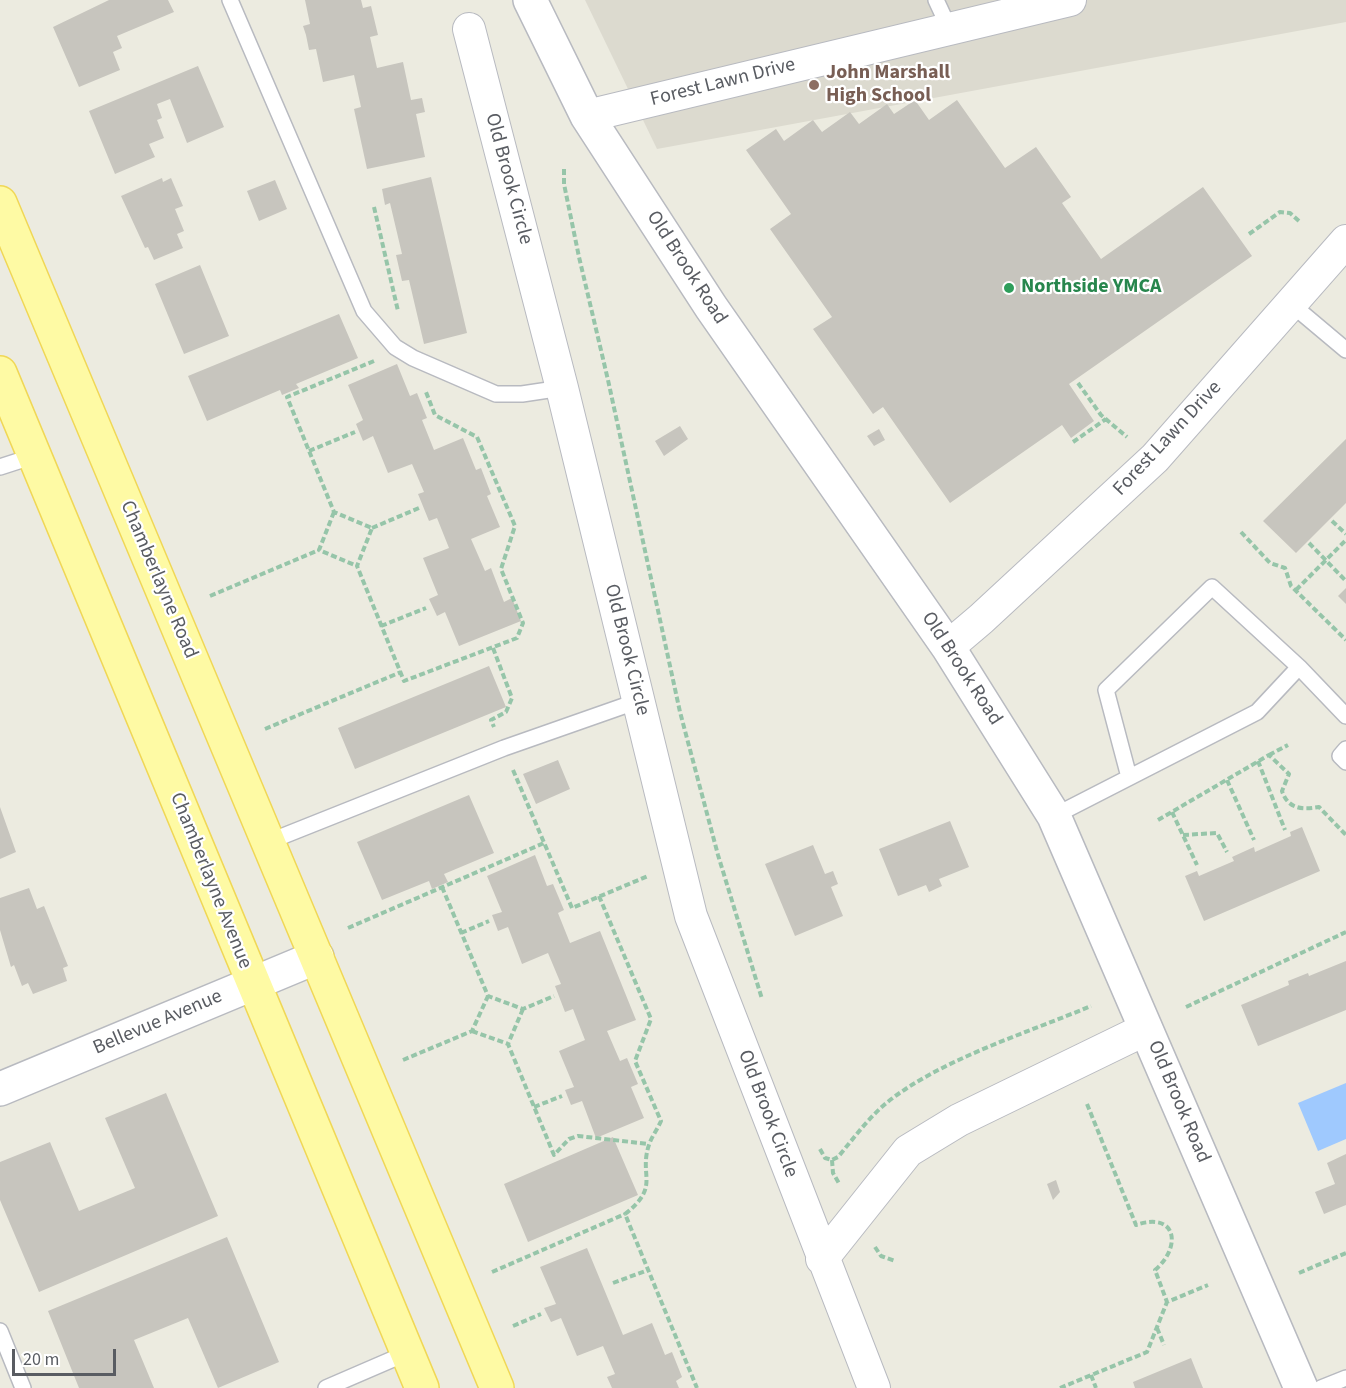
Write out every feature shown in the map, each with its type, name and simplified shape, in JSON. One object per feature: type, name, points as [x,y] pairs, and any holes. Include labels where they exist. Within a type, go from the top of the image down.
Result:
[{"type":"main road","name":"Chamberlayne Road","points":[[0,204],[316,957]]},
{"type":"main road","name":"Chamberlayne Avenue","points":[[0,373],[422,1388]]},
{"type":"main road","points":[[316,957],[497,1388]]},
{"type":"street","name":"Old Brook Road","points":[[530,0],[587,116],[711,308],[948,647],[1054,816],[1301,1388]]},
{"type":"street","name":"Forest Lawn Drive","points":[[587,116],[1070,0]]},
{"type":"street","name":"Old Brook Circle","points":[[469,29],[562,388],[691,916],[822,1259],[874,1388]]},
{"type":"street","name":"Forest Lawn Drive","points":[[948,647],[981,620],[1155,458],[1346,241]]},
{"type":"street","name":"Bellevue Avenue","points":[[0,1089],[316,957]]},
{"type":"street","points":[[822,1259],[908,1151],[959,1120],[1146,1029]]},
{"type":"lane","points":[[230,0],[364,311],[395,347],[413,358],[496,393],[522,394],[562,388]]},
{"type":"lane","points":[[936,0],[949,28]]},
{"type":"lane","points":[[1290,303],[1346,350]]},
{"type":"lane","points":[[0,467],[34,456]]},
{"type":"lane","points":[[1129,777],[1106,690],[1212,587],[1299,667],[1346,716]]},
{"type":"lane","points":[[1054,816],[1257,712],[1299,667]]},
{"type":"lane","points":[[268,842],[504,748],[638,700]]},
{"type":"lane","points":[[1346,749],[1340,756],[1346,762]]},
{"type":"lane","points":[[0,1330],[23,1388]]},
{"type":"lane","points":[[326,1388],[407,1353]]},
{"type":"lane","points":[[1321,1388],[1346,1378]]},
{"type":"path","points":[[564,169],[564,184],[576,247],[608,380],[680,712],[718,855],[763,1002]]},
{"type":"path","points":[[374,207],[400,315]]},
{"type":"path","points":[[1249,234],[1280,212],[1290,213],[1299,221]]},
{"type":"path","points":[[210,596],[319,550],[334,512],[287,397],[378,359]]},
{"type":"path","points":[[1078,382],[1106,419],[1128,439]]},
{"type":"path","points":[[418,508],[372,528],[357,566],[404,681],[517,638],[523,623],[501,569],[515,526],[477,437],[435,415],[423,384]]},
{"type":"path","points":[[1073,442],[1106,419]]},
{"type":"path","points":[[309,451],[355,432]]},
{"type":"path","points":[[334,512],[372,528]]},
{"type":"path","points":[[1332,521],[1346,534]]},
{"type":"path","points":[[1240,532],[1270,563],[1285,568],[1296,590],[1346,640]]},
{"type":"path","points":[[1296,590],[1346,540]]},
{"type":"path","points":[[1309,543],[1346,581]]},
{"type":"path","points":[[319,550],[357,566]]},
{"type":"path","points":[[381,626],[426,608]]},
{"type":"path","points":[[493,648],[512,698],[506,712],[491,720],[498,736]]},
{"type":"path","points":[[265,729],[401,672]]},
{"type":"path","points":[[1158,820],[1288,744]]},
{"type":"path","points":[[1269,756],[1289,774],[1282,790],[1292,806],[1303,810],[1319,807],[1346,835]]},
{"type":"path","points":[[509,761],[572,908],[645,878]]},
{"type":"path","points":[[1258,761],[1285,830]]},
{"type":"path","points":[[1227,780],[1254,840]]},
{"type":"path","points":[[1172,812],[1197,865]]},
{"type":"path","points":[[1183,835],[1217,833],[1227,852]]},
{"type":"path","points":[[348,927],[544,843]]},
{"type":"path","points":[[442,887],[488,996],[523,1010]]},
{"type":"path","points":[[492,1272],[625,1214],[642,1200],[647,1186],[649,1144],[661,1121],[635,1061],[651,1020],[599,896]]},
{"type":"path","points":[[461,933],[489,921]]},
{"type":"path","points":[[1186,1007],[1346,932]]},
{"type":"path","points":[[403,1060],[472,1031],[488,996]]},
{"type":"path","points":[[554,996],[523,1010],[508,1044],[554,1155],[569,1139],[578,1136],[649,1144]]},
{"type":"path","points":[[817,1140],[825,1158],[832,1160],[838,1157],[867,1120],[910,1086],[985,1050],[1091,1006]]},
{"type":"path","points":[[472,1031],[508,1044]]},
{"type":"path","points":[[534,1107],[562,1096]]},
{"type":"path","points":[[1060,1388],[1147,1352],[1167,1302],[1155,1270],[1167,1260],[1172,1249],[1171,1234],[1165,1223],[1156,1220],[1136,1225],[1087,1104]]},
{"type":"path","points":[[832,1160],[833,1173]]},
{"type":"path","points":[[625,1214],[697,1388]]},
{"type":"path","points":[[1299,1274],[1346,1253]]},
{"type":"path","points":[[881,1256],[895,1261]]},
{"type":"path","points":[[614,1283],[648,1270]]},
{"type":"path","points":[[1167,1302],[1208,1285]]},
{"type":"path","points":[[513,1326],[541,1314]]},
{"type":"path","points":[[1157,1328],[1164,1345]]},
{"type":"path","points":[[1091,1375],[1096,1388]]},
{"type":"shaded area","name":"John Marshall High School","points":[[585,0],[1346,0],[1346,22],[657,149]]},
{"type":"water","points":[[1346,1083],[1346,1139],[1318,1151],[1298,1103]]},
{"type":"building","points":[[109,0],[168,0],[174,12],[117,36],[122,48],[113,52],[120,70],[79,87],[53,27]]},
{"type":"building","points":[[305,0],[361,0],[363,8],[371,6],[378,35],[370,37],[377,68],[403,62],[411,100],[422,98],[425,112],[416,114],[425,157],[367,169],[354,109],[361,107],[354,75],[323,82],[316,49],[309,50],[303,26],[310,24]]},
{"type":"building","points":[[198,66],[224,127],[187,143],[170,99],[157,104],[162,118],[157,120],[164,138],[149,144],[155,157],[115,174],[89,111]]},
{"type":"building","name":"Northside YMCA","points":[[915,100],[929,120],[957,100],[1005,168],[1036,147],[1071,197],[1062,203],[1101,259],[1203,187],[1252,256],[1069,384],[1094,421],[1071,438],[1062,425],[950,503],[883,407],[873,414],[813,329],[832,317],[770,229],[791,214],[746,150],[776,129],[784,141],[813,120],[822,132],[850,112],[859,124],[887,104],[894,114]]},
{"type":"building","points":[[431,177],[467,333],[424,344],[409,280],[402,281],[396,255],[402,254],[390,203],[385,205],[382,189]]},
{"type":"building","points":[[162,178],[163,182],[171,178],[183,206],[175,209],[184,231],[177,234],[183,248],[154,260],[148,247],[145,248],[121,196]]},
{"type":"building","points":[[275,180],[287,209],[259,221],[247,191]]},
{"type":"building","points":[[200,265],[229,336],[184,354],[155,284]]},
{"type":"building","points":[[339,314],[358,358],[296,384],[299,388],[282,395],[280,390],[207,421],[188,376]]},
{"type":"building","points":[[397,364],[410,396],[417,393],[427,418],[422,420],[434,450],[463,438],[476,470],[481,468],[491,494],[487,496],[500,527],[471,539],[485,571],[491,568],[504,602],[512,598],[521,621],[459,646],[445,612],[437,616],[429,599],[438,595],[423,558],[449,548],[437,518],[429,521],[418,494],[424,492],[412,464],[388,473],[373,436],[363,441],[356,424],[363,420],[348,385]]},
{"type":"building","points":[[680,426],[688,439],[664,456],[655,441]]},
{"type":"building","points":[[879,429],[885,440],[874,446],[867,436]]},
{"type":"building","points":[[1346,439],[1346,503],[1296,553],[1263,521]]},
{"type":"building","points":[[1346,588],[1346,604],[1338,596]]},
{"type":"building","points":[[489,666],[506,707],[355,769],[338,728]]},
{"type":"building","points":[[558,760],[570,789],[536,804],[523,774]]},
{"type":"building","points":[[469,795],[494,853],[444,874],[448,882],[432,889],[429,881],[382,900],[357,842]]},
{"type":"building","points":[[0,807],[16,852],[0,859]]},
{"type":"building","points":[[950,821],[969,867],[939,879],[942,886],[929,892],[926,885],[898,896],[879,849]]},
{"type":"building","points":[[1302,827],[1320,871],[1204,921],[1185,876],[1197,871],[1199,876],[1234,861],[1232,857],[1254,847],[1255,852],[1291,836],[1290,832]]},
{"type":"building","points":[[813,845],[825,874],[833,871],[838,884],[831,887],[843,916],[795,936],[765,864]]},
{"type":"building","points":[[535,855],[547,886],[553,884],[564,910],[558,913],[570,943],[600,931],[636,1020],[607,1031],[620,1061],[627,1058],[638,1084],[631,1087],[644,1118],[596,1138],[582,1101],[571,1105],[565,1090],[574,1087],[559,1051],[585,1040],[573,1009],[565,1012],[555,986],[561,984],[548,953],[522,964],[508,927],[498,931],[492,915],[502,912],[487,876]]},
{"type":"building","points":[[29,888],[37,909],[44,906],[68,966],[63,968],[67,981],[33,994],[28,983],[22,986],[14,965],[11,967],[0,930],[0,898]]},
{"type":"building","points":[[1346,961],[1346,1010],[1258,1046],[1241,1005],[1289,985],[1288,981],[1308,973],[1309,976]]},
{"type":"building","points":[[166,1093],[218,1216],[39,1292],[0,1200],[0,1162],[50,1142],[79,1211],[135,1188],[105,1118]]},
{"type":"building","points":[[613,1137],[638,1195],[528,1242],[504,1184]]},
{"type":"building","points":[[1346,1154],[1346,1205],[1324,1214],[1315,1192],[1335,1184],[1327,1163]]},
{"type":"building","points":[[1056,1180],[1060,1192],[1053,1200],[1047,1184]]},
{"type":"building","points":[[227,1237],[279,1362],[218,1388],[188,1318],[134,1340],[154,1388],[79,1388],[48,1311]]},
{"type":"building","points":[[587,1248],[623,1335],[652,1323],[665,1355],[672,1352],[682,1377],[676,1381],[679,1388],[612,1388],[607,1377],[615,1374],[603,1346],[577,1356],[561,1318],[551,1322],[544,1308],[556,1304],[540,1267]]},
{"type":"building","points":[[1191,1358],[1203,1388],[1135,1388],[1133,1382]]},
{"type":"place","name":"John Marshall High School","points":[[814,85]]},
{"type":"place","name":"Northside YMCA","points":[[1009,288]]}]
